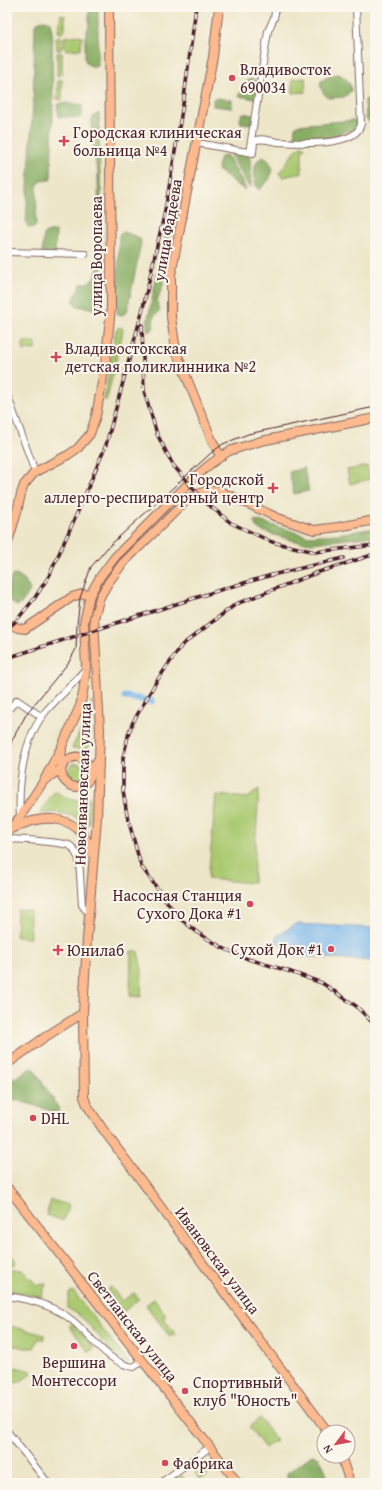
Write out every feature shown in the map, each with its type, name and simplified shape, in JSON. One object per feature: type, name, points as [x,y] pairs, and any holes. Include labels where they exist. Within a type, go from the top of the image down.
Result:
[{"type":"main road","name":"улица Воропаева","points":[[35,472],[68,455],[88,438],[96,416],[105,366],[111,300],[109,7]]},
{"type":"main road","name":"улица Фадеева","points":[[219,7],[213,57],[171,275],[171,317],[177,355],[220,456]]},
{"type":"main road","points":[[7,834],[43,782],[62,746],[80,706],[86,668],[84,622],[90,595],[100,577],[115,557],[194,478],[220,456],[232,449],[261,441],[375,418]]},
{"type":"main road","points":[[7,545],[24,485],[35,472]]},
{"type":"main road","name":"Новоивановская улица","points":[[87,1105],[84,1095],[83,1013],[94,859],[99,756],[100,723],[94,618],[100,597],[108,583],[123,563],[189,498],[208,490],[218,490],[278,518],[314,530],[375,520]]},
{"type":"main road","points":[[7,623],[18,628],[25,629],[72,597],[82,594],[90,595]]},
{"type":"main road","points":[[62,746],[62,777],[71,786],[78,787],[84,785],[89,780],[99,756]]},
{"type":"main road","points":[[43,782],[62,767],[70,758],[82,758],[90,766],[97,791]]},
{"type":"main road","points":[[7,834],[21,825],[34,820],[51,819],[69,823],[76,826],[86,838],[94,859]]},
{"type":"main road","points":[[7,1064],[45,1037],[83,1013]]},
{"type":"main road","name":"Ивановская улица","points":[[87,1105],[322,1424]]},
{"type":"main road","name":"Светланская улица","points":[[7,1187],[238,1483]]},
{"type":"main road","points":[[343,1464],[350,1483]]},
{"type":"street","points":[[249,152],[268,31],[274,18],[276,7]]},
{"type":"street","points":[[197,143],[253,153],[254,141],[261,139],[312,143],[337,141],[353,136],[359,131],[361,124],[356,7]]},
{"type":"street","points":[[7,252],[85,254]]},
{"type":"street","points":[[7,394],[35,472]]},
{"type":"street","points":[[20,817],[19,801],[21,770],[35,729],[42,717],[86,668]]},
{"type":"street","points":[[7,711],[17,700],[42,717]]},
{"type":"street","points":[[7,834],[58,842],[69,845],[73,848],[79,860],[82,905],[89,914]]},
{"type":"street","points":[[7,1296],[38,1303],[58,1311],[72,1321],[113,1358],[123,1364],[134,1367],[142,1361]]},
{"type":"street","points":[[7,1431],[48,1483]]},
{"type":"street","points":[[161,1483],[210,1447]]},
{"type":"green space","points":[[89,7],[98,7],[98,66],[94,67],[87,64],[85,60],[85,37],[89,25]]},
{"type":"green space","points":[[61,14],[65,16],[65,30],[62,33],[58,32]]},
{"type":"green space","points":[[45,20],[50,22],[52,32],[53,112],[51,178],[50,180],[41,181],[37,186],[36,225],[34,228],[28,227],[26,223],[33,103],[35,25],[39,21]]},
{"type":"green space","points":[[80,35],[82,37],[81,49],[65,50],[64,37]]},
{"type":"green space","points":[[58,36],[62,38],[61,50],[57,50],[56,38]]},
{"type":"green space","points":[[57,53],[62,53],[62,73],[61,75],[57,76]]},
{"type":"green space","points":[[339,74],[348,81],[351,91],[344,97],[329,98],[322,91],[321,81],[331,75]]},
{"type":"green space","points":[[305,78],[306,92],[293,93],[292,79]]},
{"type":"green space","points":[[58,79],[62,80],[62,100],[57,99]]},
{"type":"green space","points":[[251,79],[258,82],[255,99],[238,96],[247,81]]},
{"type":"green space","points":[[368,98],[375,109],[375,123],[369,122],[366,119],[365,100]]},
{"type":"green space","points":[[213,99],[232,100],[232,108],[213,106]]},
{"type":"green space","points":[[62,103],[79,104],[82,106],[82,116],[80,118],[59,117],[57,105]]},
{"type":"green space","points":[[99,113],[102,252],[100,253],[98,171],[96,166],[91,122],[93,117]]},
{"type":"green space","points":[[242,113],[253,115],[251,124],[241,123],[240,120]]},
{"type":"green space","points":[[357,121],[358,125],[351,130],[320,139],[294,139],[295,127],[297,125]]},
{"type":"green space","points":[[302,145],[305,148],[302,151],[302,173],[282,177],[279,173],[295,151]]},
{"type":"green space","points":[[235,152],[248,155],[250,158],[251,187],[249,187],[231,156],[231,154]]},
{"type":"green space","points":[[224,155],[229,158],[245,187],[245,190],[218,170],[219,159]]},
{"type":"green space","points":[[262,157],[269,162],[273,170],[269,180],[259,190],[255,185],[255,165]]},
{"type":"green space","points":[[178,185],[179,188],[163,285],[157,302],[160,311],[154,316],[153,329],[149,332],[147,329],[147,324],[174,191]]},
{"type":"green space","points":[[56,231],[55,254],[42,253],[44,233]]},
{"type":"green space","points":[[124,232],[140,238],[141,243],[127,312],[122,315],[118,314],[117,312],[119,235]]},
{"type":"green space","points":[[101,260],[103,288],[102,312],[95,309],[77,306],[73,301],[81,284],[90,281],[95,277],[98,261]]},
{"type":"green space","points":[[119,327],[122,328],[123,331],[107,399],[105,401],[104,399],[116,330]]},
{"type":"green space","points":[[24,342],[36,342],[36,349],[24,351],[22,345]]},
{"type":"green space","points":[[367,466],[370,479],[350,484],[347,470]]},
{"type":"green space","points":[[304,468],[309,491],[294,494],[289,472]]},
{"type":"green space","points":[[256,520],[307,536],[338,534],[375,528],[375,536],[312,543],[294,541],[262,531],[256,527],[254,521]]},
{"type":"green space","points":[[14,575],[24,580],[30,591],[18,606],[9,598],[9,589],[12,576]]},
{"type":"green space","points":[[92,701],[89,750],[72,748],[84,724]]},
{"type":"green space","points":[[73,763],[81,763],[86,768],[84,779],[81,781],[73,781],[68,776],[68,768]]},
{"type":"green space","points":[[259,789],[253,883],[208,879],[216,795],[248,798]]},
{"type":"green space","points":[[55,790],[59,794],[71,800],[80,800],[90,797],[89,825],[66,814],[40,813]]},
{"type":"green space","points":[[17,909],[30,910],[30,938],[16,937]]},
{"type":"green space","points":[[131,951],[138,951],[142,971],[141,997],[130,996]]},
{"type":"green space","points":[[31,1068],[34,1069],[59,1111],[55,1112],[7,1097],[7,1083]]},
{"type":"green space","points":[[51,1200],[69,1205],[63,1221],[46,1215]]},
{"type":"green space","points":[[7,1248],[16,1262],[7,1269],[8,1265]]},
{"type":"green space","points":[[13,1269],[22,1270],[37,1285],[46,1284],[41,1297],[7,1290],[7,1272]]},
{"type":"green space","points":[[111,1287],[122,1301],[134,1293],[139,1299],[123,1312],[107,1290]]},
{"type":"green space","points":[[73,1291],[129,1363],[114,1354],[79,1315],[67,1308],[69,1293]]},
{"type":"green space","points":[[154,1299],[166,1315],[163,1317],[175,1334],[170,1337],[146,1305]]},
{"type":"green space","points":[[73,1324],[93,1347],[93,1349],[89,1352],[70,1327],[70,1325]]},
{"type":"green space","points":[[7,1325],[44,1335],[44,1339],[38,1339],[34,1348],[25,1348],[7,1344]]},
{"type":"green space","points":[[7,1365],[31,1371],[32,1373],[20,1382],[7,1385]]},
{"type":"green space","points":[[260,1418],[276,1440],[265,1448],[249,1427]]},
{"type":"green space","points":[[312,1455],[316,1456],[316,1464],[322,1464],[330,1483],[289,1483],[287,1473]]},
{"type":"green space","points":[[202,1468],[208,1475],[200,1480],[195,1473]]},
{"type":"green space","points":[[180,1474],[186,1481],[183,1483],[169,1482]]},
{"type":"water","name":"Сухой Док #1","points":[[296,924],[375,928],[375,961],[296,956],[276,942],[277,936]]},
{"type":"waterway","points":[[125,697],[151,701]]},
{"type":"tram line","points":[[7,760],[12,740],[27,713],[69,662],[76,649],[80,598],[91,567],[108,547],[211,453],[223,444],[248,434],[375,407]]},
{"type":"railway","points":[[7,629],[16,621],[34,599],[49,576],[106,445],[142,312],[165,211],[184,98],[196,7]]},
{"type":"railway","points":[[142,325],[144,391],[157,434],[173,465],[205,502],[231,523],[272,542],[315,552],[375,545]]},
{"type":"railway","points":[[375,554],[319,572],[236,604],[182,645],[156,682],[133,722],[123,758],[123,790],[127,815],[141,866],[178,917],[198,933],[223,948],[248,959],[322,983],[356,1006],[375,1025]]},
{"type":"railway","points":[[7,658],[223,589],[272,575],[344,558]]},
{"type":"place","name":"Владивосток 690034","points":[[232,78]]},
{"type":"place","name":"Городская клиническая больница №4","points":[[64,141]]},
{"type":"place","name":"Владивостокская детская поликлинника №2","points":[[56,357]]},
{"type":"place","name":"Городской аллерго-респираторный центр","points":[[273,488]]},
{"type":"place","name":"Насосная Станция Сухого Дока #1","points":[[250,904]]},
{"type":"place","name":"Сухой Док #1","points":[[331,949]]},
{"type":"place","name":"Юнилаб","points":[[58,950]]},
{"type":"place","name":"DHL","points":[[33,1118]]},
{"type":"place","name":"Вершина Монтессори","points":[[74,1346]]},
{"type":"place","name":"Спортивный клуб \"Юность\"","points":[[185,1391]]},
{"type":"place","name":"Фабрика","points":[[165,1463]]}]
